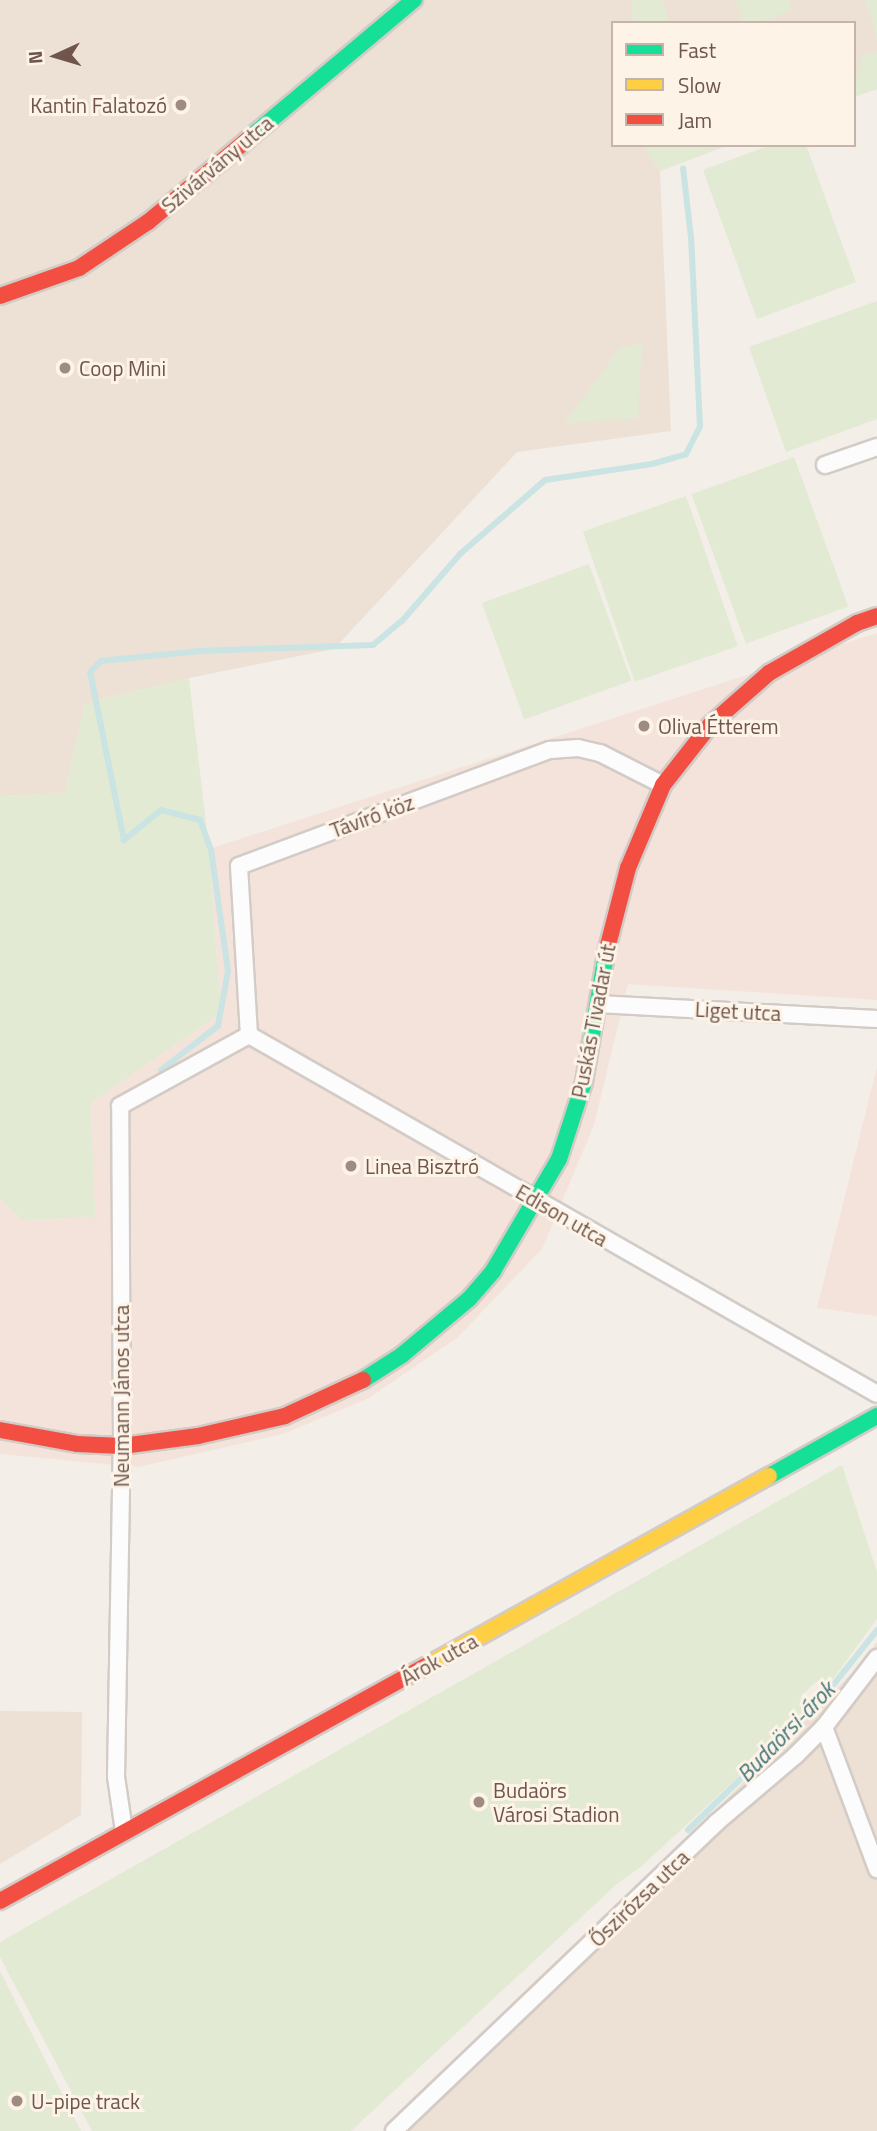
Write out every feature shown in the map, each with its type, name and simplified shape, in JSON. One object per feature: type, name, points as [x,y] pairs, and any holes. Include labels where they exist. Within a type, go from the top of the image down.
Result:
[{"type":"street","name":"Szivárvány utca","points":[[0,296],[79,268],[148,222],[414,0]]},
{"type":"street","points":[[825,465],[877,447]]},
{"type":"street","name":"Puskás Tivadar út","points":[[0,1430],[77,1444],[122,1446],[198,1436],[285,1416],[329,1398],[367,1378],[402,1355],[469,1300],[493,1271],[559,1160],[584,1082],[607,947],[628,868],[663,785],[709,725],[769,673],[857,623],[877,616]]},
{"type":"street","name":"Távíró köz","points":[[248,1035],[239,866],[550,750],[579,748],[600,753],[663,785]]},
{"type":"street","name":"Liget utca","points":[[598,1004],[877,1019]]},
{"type":"street","name":"Edison utca","points":[[248,1035],[877,1394]]},
{"type":"street","name":"Neumann János utca","points":[[124,1831],[116,1777],[122,1446],[120,1106],[248,1035]]},
{"type":"street","name":"Árok utca","points":[[0,1901],[877,1416]]},
{"type":"street","name":"Őszirózsa utca","points":[[394,2131],[716,1823],[795,1756],[824,1727],[877,1658]]},
{"type":"street","points":[[824,1727],[877,1869]]},
{"type":"shaded area","points":[[0,0],[877,0],[877,89],[856,96],[856,21],[611,21],[611,147],[723,147],[660,171],[671,431],[517,452],[334,649],[189,678],[85,703],[65,793],[0,796]]},
{"type":"shaded area","points":[[877,633],[877,1000],[628,984],[594,1125],[542,1249],[457,1338],[367,1399],[283,1434],[138,1467],[0,1454],[0,1199],[22,1220],[95,1217],[91,1103],[221,1013],[209,849]]},
{"type":"shaded area","points":[[877,1067],[877,1316],[817,1308]]},
{"type":"shaded area","points":[[877,1642],[877,2131],[384,2131],[672,1854],[858,1667]]},
{"type":"shaded area","points":[[0,1711],[82,1712],[81,1815],[0,1864]]},
{"type":"green space","points":[[631,0],[662,0],[669,21],[633,21]]},
{"type":"green space","points":[[736,0],[789,0],[792,11],[764,21],[742,21]]},
{"type":"green space","points":[[865,0],[877,0],[877,40],[872,19]]},
{"type":"green space","points":[[877,52],[877,89],[856,96],[856,76],[862,56]]},
{"type":"green space","points":[[642,147],[723,147],[660,171]]},
{"type":"green space","points":[[766,147],[807,147],[856,282],[757,319],[703,170]]},
{"type":"green space","points":[[877,301],[877,419],[786,452],[749,347]]},
{"type":"green space","points":[[642,343],[638,418],[564,424],[620,348]]},
{"type":"green space","points":[[794,457],[848,606],[746,644],[692,494]]},
{"type":"green space","points":[[686,496],[738,646],[635,682],[583,531]]},
{"type":"green space","points":[[589,564],[631,681],[524,720],[482,603]]},
{"type":"green space","points":[[189,678],[209,849],[221,1013],[91,1103],[95,1217],[22,1220],[0,1199],[0,796],[65,793],[85,703]]},
{"type":"green space","name":"Budaörs Városi Stadion","points":[[842,1465],[877,1572],[877,1619],[827,1687],[816,1682],[801,1696],[805,1711],[779,1739],[643,1865],[617,1884],[351,2131],[92,2131],[0,1957],[0,1942]]},
{"type":"green space","points":[[0,1971],[81,2131],[0,2131]]},
{"type":"waterway","points":[[161,1070],[218,1026],[228,971],[211,850],[200,820],[161,810],[124,840],[90,672],[101,661],[199,651],[373,645],[402,621],[460,554],[545,480],[652,464],[686,454],[700,426],[691,238],[683,168]]},
{"type":"waterway","name":"Budaörsi-árok","points":[[688,1830],[818,1704],[877,1630]]},
{"type":"traffic: fast","points":[[247,140],[414,0]]},
{"type":"traffic: fast","points":[[363,1380],[402,1355],[469,1299],[493,1271],[559,1159],[584,1082],[607,949]]},
{"type":"traffic: fast","points":[[769,1476],[877,1416]]},
{"type":"traffic: slow","points":[[426,1666],[769,1476]]},
{"type":"traffic: jam","points":[[0,296],[79,268],[148,222],[247,140]]},
{"type":"traffic: jam","points":[[607,949],[628,868],[663,785],[710,725],[769,673],[857,623],[877,616]]},
{"type":"traffic: jam","points":[[0,1430],[77,1444],[122,1446],[198,1436],[285,1416],[363,1380]]},
{"type":"traffic: jam","points":[[0,1901],[426,1666]]},
{"type":"place","name":"Kantin Falatozó","points":[[181,105]]},
{"type":"place","name":"Coop Mini","points":[[65,368]]},
{"type":"place","name":"Oliva Étterem","points":[[644,726]]},
{"type":"place","name":"Linea Bisztró","points":[[351,1166]]},
{"type":"place","name":"Budaörs Városi Stadion","points":[[479,1802]]},
{"type":"place","name":"U-pipe track","points":[[17,2101]]}]
